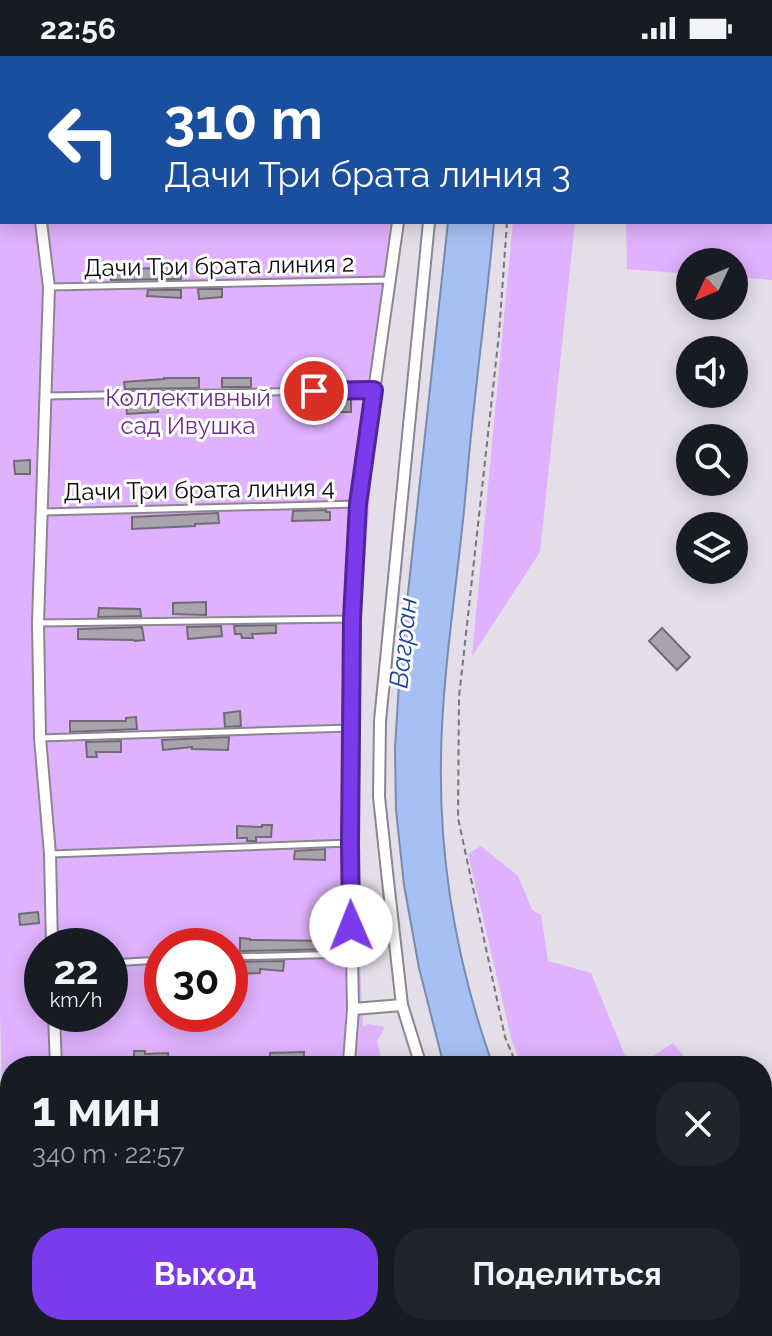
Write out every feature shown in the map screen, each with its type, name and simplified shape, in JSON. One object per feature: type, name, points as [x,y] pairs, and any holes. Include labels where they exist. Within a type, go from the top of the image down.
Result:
[{"type":"street","points":[[41,224],[49,287],[38,623],[40,738],[50,854],[52,928]]},
{"type":"street","points":[[350,1056],[352,619],[358,504],[398,224]]},
{"type":"street","points":[[418,1056],[402,1005],[379,797],[380,721],[429,224]]},
{"type":"street","points":[[353,1009],[402,1005]]},
{"type":"street","points":[[55,1032],[56,1056]]},
{"type":"lane","name":"Дачи Три брата линия 2","points":[[49,287],[389,280]]},
{"type":"lane","points":[[45,396],[374,390]]},
{"type":"lane","name":"Дачи Три брата линия 4","points":[[41,512],[358,504]]},
{"type":"lane","points":[[38,623],[352,619]]},
{"type":"lane","points":[[40,738],[351,728]]},
{"type":"lane","points":[[50,854],[350,843]]},
{"type":"lane","points":[[248,957],[352,954]]},
{"type":"path","points":[[507,224],[499,334],[459,697],[458,818],[505,1037],[513,1056]]},
{"type":"green space","name":"Коллективный сад Ивушка","points":[[0,224],[405,224],[378,391],[355,695],[355,852],[363,1027],[368,1024],[385,1027],[377,1041],[381,1056],[1,1056]]},
{"type":"green space","points":[[513,224],[575,224],[540,552],[472,656]]},
{"type":"green space","points":[[626,224],[772,224],[772,280],[748,278],[748,248],[676,248],[676,273],[627,269]]},
{"type":"green space","points":[[481,846],[518,876],[532,910],[541,915],[548,961],[591,973],[625,1056],[518,1056],[468,854]]},
{"type":"green space","points":[[673,1043],[684,1056],[653,1056]]},
{"type":"water","name":"Вагран","points":[[448,224],[494,224],[446,672],[441,758],[443,836],[453,914],[470,991],[490,1056],[441,1056],[419,968],[404,885],[396,810],[395,748],[400,667]]},
{"type":"building","points":[[180,264],[181,279],[111,280],[111,270],[129,271]]},
{"type":"building","points":[[198,289],[222,289],[222,297],[199,299]]},
{"type":"building","points":[[148,290],[181,290],[181,298],[147,296]]},
{"type":"building","points":[[199,378],[199,388],[125,389],[124,382]]},
{"type":"building","points":[[222,378],[251,378],[251,387],[222,387]]},
{"type":"building","points":[[351,396],[351,412],[296,410],[297,397]]},
{"type":"building","points":[[158,399],[158,412],[127,414],[126,400]]},
{"type":"building","points":[[30,460],[30,474],[15,474],[14,461]]},
{"type":"building","points":[[293,511],[330,512],[330,520],[292,521]]},
{"type":"building","points":[[218,513],[219,523],[132,529],[132,517]]},
{"type":"building","points":[[206,602],[206,615],[173,614],[173,603]]},
{"type":"building","points":[[99,608],[140,609],[141,616],[98,617]]},
{"type":"building","points":[[276,625],[276,633],[252,634],[253,638],[235,634],[234,626]]},
{"type":"building","points":[[221,626],[222,636],[188,639],[187,627]]},
{"type":"building","points":[[142,627],[144,640],[78,639],[78,629]]},
{"type":"building","points":[[662,628],[690,657],[677,670],[649,641]]},
{"type":"building","points":[[240,711],[241,726],[225,727],[224,713]]},
{"type":"building","points":[[136,717],[137,729],[70,732],[70,721],[126,721],[126,718]]},
{"type":"building","points":[[229,737],[228,750],[192,747],[163,750],[162,740]]},
{"type":"building","points":[[121,741],[121,752],[96,752],[97,757],[87,757],[86,742]]},
{"type":"building","points":[[272,825],[271,837],[256,837],[256,841],[237,838],[237,826]]},
{"type":"building","points":[[325,849],[325,860],[294,859],[295,851]]},
{"type":"building","points":[[38,912],[39,923],[20,925],[19,914]]},
{"type":"building","points":[[248,939],[340,941],[340,949],[248,951]]},
{"type":"building","points":[[284,961],[283,971],[260,969],[260,973],[248,973],[248,962]]},
{"type":"building","points":[[134,1051],[145,1051],[145,1054],[168,1053],[168,1056],[134,1056]]},
{"type":"building","points":[[304,1052],[304,1056],[270,1056],[270,1053]]},
{"type":"route","points":[[314,391],[374,390],[358,504],[352,619],[351,926]]}]
